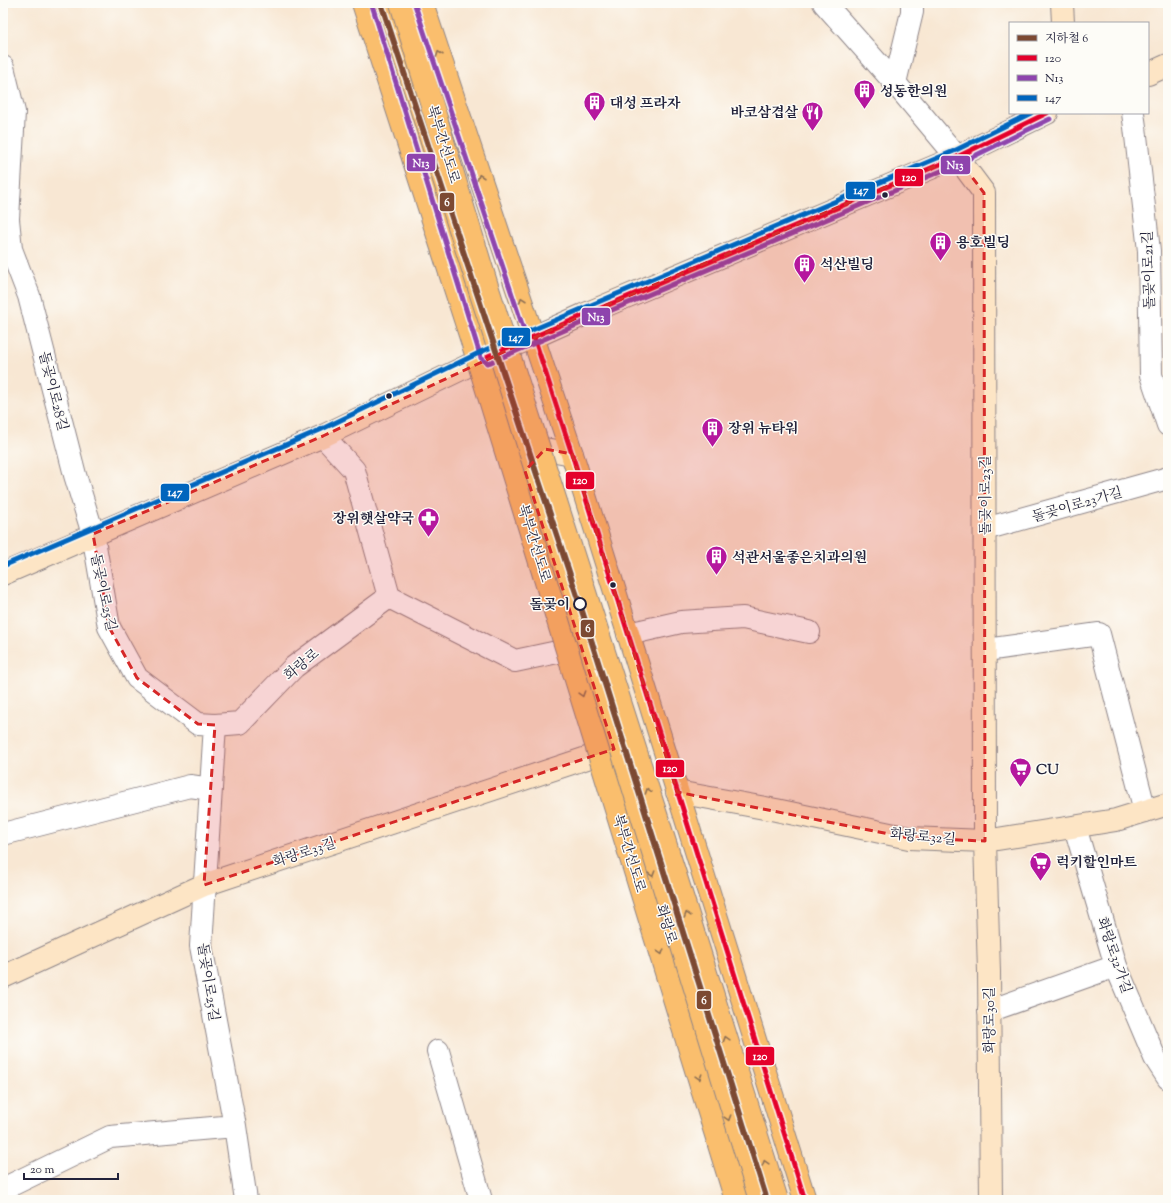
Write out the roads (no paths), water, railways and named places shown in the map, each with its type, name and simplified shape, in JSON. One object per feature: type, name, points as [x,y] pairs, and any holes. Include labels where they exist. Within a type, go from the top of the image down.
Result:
[{"type":"main road","name":"북부간선도로","points":[[363,3],[474,348],[736,1200]]},
{"type":"main road","name":"화랑로","points":[[379,3],[389,40],[488,356],[614,749],[754,1200]]},
{"type":"main road","name":"북부간선도로","points":[[401,3],[484,278],[675,874],[776,1200]]},
{"type":"main road","points":[[422,3],[572,454],[805,1200]]},
{"type":"street","points":[[824,3],[895,83],[957,157]]},
{"type":"street","points":[[895,83],[912,12],[912,3]]},
{"type":"street","points":[[1062,3],[1062,22]]},
{"type":"street","points":[[1149,74],[1168,65]]},
{"type":"street","name":"돌곶이로28길","points":[[3,66],[14,112],[7,248],[29,296],[75,475],[93,534]]},
{"type":"street","points":[[3,574],[323,436],[488,356],[957,157],[1044,114]]},
{"type":"street","name":"돌곶이로21길","points":[[1133,114],[1149,251],[1159,372],[1168,425]]},
{"type":"street","name":"돌곶이로23길","points":[[957,157],[984,193],[986,841]]},
{"type":"street","points":[[323,436],[354,470],[389,597],[515,661],[581,647]]},
{"type":"street","points":[[525,472],[545,449],[572,454]]},
{"type":"street","name":"돌곶이로23가길","points":[[985,529],[1168,478]]},
{"type":"street","name":"돌곶이로25길","points":[[93,534],[109,627],[136,678],[198,724],[215,725],[200,946],[235,1126],[246,1200]]},
{"type":"street","name":"화랑로","points":[[215,725],[240,723],[294,667],[389,597]]},
{"type":"street","points":[[628,634],[681,622],[743,618],[809,632]]},
{"type":"street","points":[[986,650],[1099,634],[1145,811]]},
{"type":"street","name":"화랑로33길","points":[[3,977],[204,885],[614,749]]},
{"type":"street","points":[[3,834],[190,786],[211,789]]},
{"type":"street","name":"화랑로32길","points":[[677,792],[776,810],[909,838],[986,841],[1116,820],[1168,804]]},
{"type":"street","name":"화랑로32가길","points":[[1075,827],[1116,966],[1162,1055],[1168,1078]]},
{"type":"street","name":"화랑로30길","points":[[986,841],[991,1200]]},
{"type":"street","points":[[989,1011],[1116,966]]},
{"type":"street","points":[[438,1051],[481,1200]]},
{"type":"street","points":[[3,1190],[110,1137],[235,1126]]},
{"type":"metro line","name":"6","points":[[381,3],[583,614],[767,1200]]},
{"type":"place","name":"성동한의원","points":[[865,110]]},
{"type":"place","name":"대성 프라자","points":[[595,122]]},
{"type":"place","name":"바코삼겹살","points":[[813,132]]},
{"type":"place","name":"용호빌딩","points":[[941,262]]},
{"type":"place","name":"석산빌딩","points":[[804,284]]},
{"type":"place","name":"장위 뉴타워","points":[[713,448]]},
{"type":"place","name":"장위햇살약국","points":[[429,538]]},
{"type":"place","name":"석관서울좋은치과의원","points":[[717,576]]},
{"type":"place","name":"돌곶이","points":[[580,604]]},
{"type":"place","name":"CU","points":[[1020,788]]},
{"type":"place","name":"럭키할인마트","points":[[1040,882]]}]
